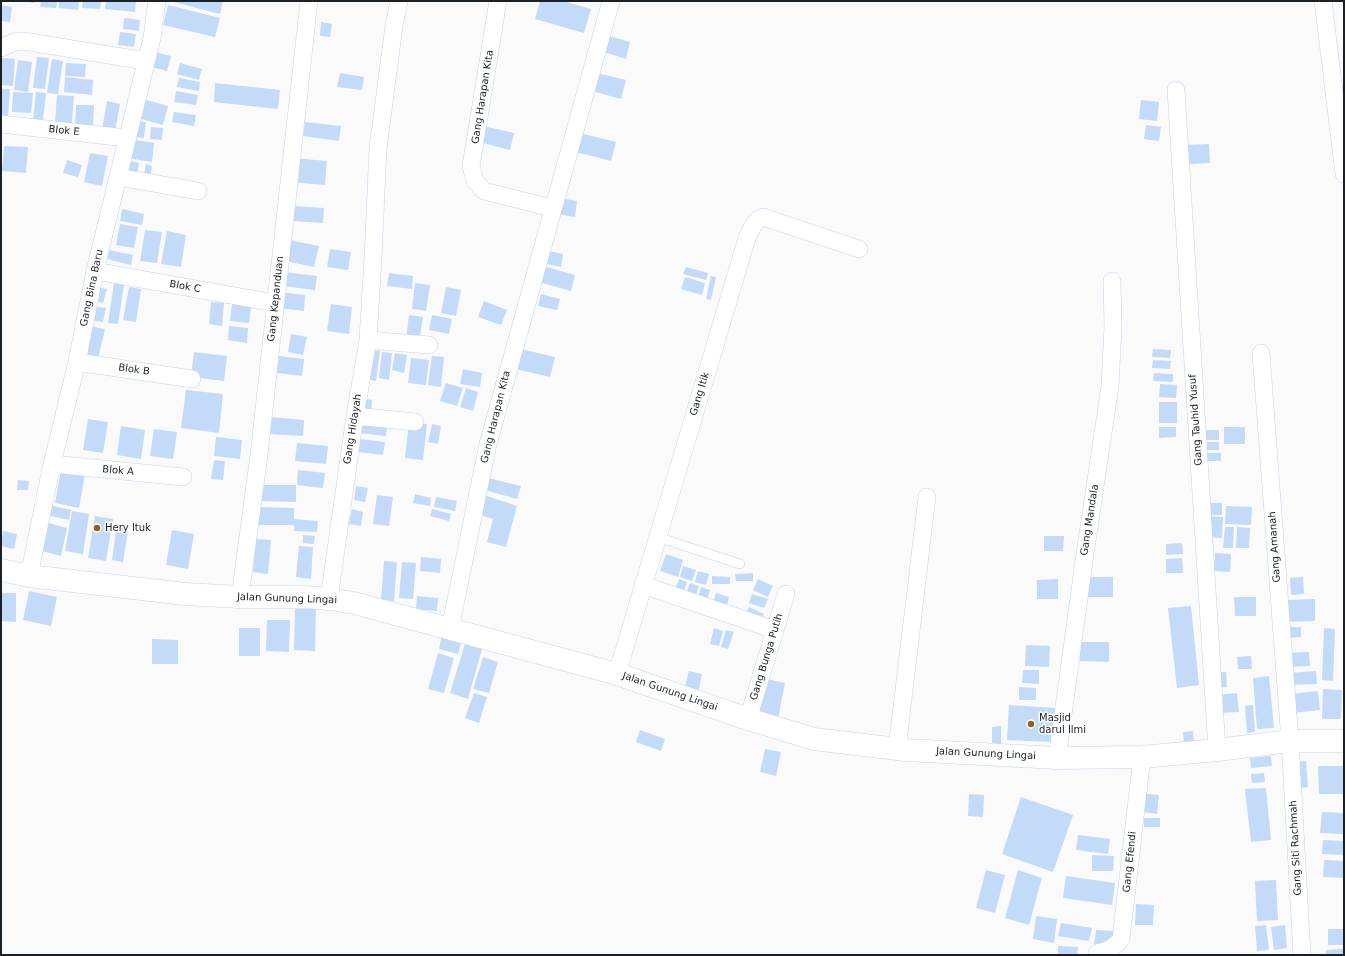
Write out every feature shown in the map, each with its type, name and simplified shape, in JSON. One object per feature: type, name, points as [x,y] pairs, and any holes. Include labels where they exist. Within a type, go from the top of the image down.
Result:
[{"type":"street","name":"Gang Bina Baru","points":[[29,576],[52,464],[76,362],[95,271],[152,38],[157,1]]},
{"type":"street","name":"Gang Kepanduan","points":[[240,597],[259,455],[308,1]]},
{"type":"street","name":"Gang Hidayah","points":[[329,599],[355,416],[368,340],[378,148],[392,40],[400,1]]},
{"type":"street","name":"Gang Harapan Kita","points":[[498,1],[472,166],[475,181],[484,191],[552,208]]},
{"type":"street","name":"Gang Harapan Kita","points":[[450,628],[488,444],[552,208],[611,1]]},
{"type":"street","points":[[1323,1],[1344,174]]},
{"type":"street","points":[[1,48],[14,42],[23,41],[146,61]]},
{"type":"street","name":"Gang Tauhid Yusuf","points":[[1176,90],[1218,750]]},
{"type":"street","name":"Blok E","points":[[1,124],[127,138]]},
{"type":"street","points":[[118,177],[198,191]]},
{"type":"street","name":"Gang Itik","points":[[617,674],[747,238],[753,225],[758,219],[763,217],[859,249]]},
{"type":"street","name":"Blok C","points":[[95,271],[275,303]]},
{"type":"street","name":"Gang Mandala","points":[[1057,758],[1110,386],[1113,327],[1112,281]]},
{"type":"street","points":[[368,340],[429,345]]},
{"type":"street","name":"Gang Amanah","points":[[1261,353],[1290,741]]},
{"type":"street","name":"Blok B","points":[[76,362],[192,379]]},
{"type":"street","points":[[355,416],[415,422]]},
{"type":"street","name":"Blok A","points":[[52,464],[183,477]]},
{"type":"street","points":[[898,749],[927,497]]},
{"type":"street","name":"Jalan Gunung Lingai","points":[[1,570],[29,576],[185,594],[329,599],[354,603],[617,674],[748,719],[814,739],[898,749],[1057,758],[1142,756],[1218,750],[1290,741],[1344,741]]},
{"type":"street","points":[[643,586],[775,630]]},
{"type":"street","name":"Gang Bunga Putih","points":[[748,719],[786,594]]},
{"type":"street","name":"Gang Siti Rachmah","points":[[1290,741],[1302,955]]},
{"type":"street","name":"Gang Efendi","points":[[1097,953],[1111,949],[1121,939],[1142,756]]},
{"type":"lane","points":[[657,537],[740,564]]},
{"type":"building","points":[[41,1],[57,1],[56,8],[40,7]]},
{"type":"building","points":[[59,1],[79,1],[78,10],[59,8]]},
{"type":"building","points":[[83,1],[101,1],[100,9],[82,8]]},
{"type":"building","points":[[106,1],[136,1],[135,12],[105,9]]},
{"type":"building","points":[[170,1],[223,1],[220,14]]},
{"type":"building","points":[[540,1],[563,1],[591,9],[584,33],[535,19]]},
{"type":"building","points":[[1,5],[12,7],[10,22],[1,21]]},
{"type":"building","points":[[168,5],[220,18],[215,37],[163,25]]},
{"type":"building","points":[[124,18],[140,20],[139,31],[123,29]]},
{"type":"building","points":[[321,22],[332,24],[330,37],[320,36]]},
{"type":"building","points":[[120,32],[136,34],[134,47],[118,45]]},
{"type":"building","points":[[609,36],[630,42],[626,59],[604,52]]},
{"type":"building","points":[[155,52],[171,56],[167,71],[152,67]]},
{"type":"building","points":[[37,57],[49,58],[45,89],[33,88]]},
{"type":"building","points":[[1,58],[15,59],[13,86],[1,85]]},
{"type":"building","points":[[52,59],[63,61],[58,94],[47,93]]},
{"type":"building","points":[[18,60],[32,62],[28,92],[14,90]]},
{"type":"building","points":[[66,63],[86,64],[85,77],[65,76]]},
{"type":"building","points":[[180,63],[202,69],[199,80],[177,74]]},
{"type":"building","points":[[340,73],[364,77],[362,90],[337,87]]},
{"type":"building","points":[[597,73],[626,80],[621,99],[592,91]]},
{"type":"building","points":[[65,77],[93,80],[92,95],[64,92]]},
{"type":"building","points":[[179,78],[200,82],[199,91],[177,87]]},
{"type":"building","points":[[215,83],[280,90],[278,109],[214,102]]},
{"type":"building","points":[[1,89],[10,89],[8,117],[1,116]]},
{"type":"building","points":[[176,91],[198,95],[196,105],[174,102]]},
{"type":"building","points":[[13,92],[33,93],[31,113],[12,112]]},
{"type":"building","points":[[36,92],[46,93],[43,121],[33,120]]},
{"type":"building","points":[[57,95],[74,96],[72,123],[55,122]]},
{"type":"building","points":[[139,98],[168,106],[163,125],[134,117]]},
{"type":"building","points":[[1141,100],[1159,102],[1157,121],[1139,119]]},
{"type":"building","points":[[107,101],[120,104],[115,131],[102,129]]},
{"type":"building","points":[[76,105],[94,105],[93,128],[75,127]]},
{"type":"building","points":[[174,112],[196,115],[194,126],[172,122]]},
{"type":"building","points":[[137,121],[146,122],[144,138],[135,137]]},
{"type":"building","points":[[305,122],[341,126],[339,141],[303,136]]},
{"type":"building","points":[[1146,125],[1161,127],[1159,141],[1144,139]]},
{"type":"building","points":[[483,126],[514,133],[510,150],[479,142]]},
{"type":"building","points":[[151,127],[163,128],[162,140],[150,139]]},
{"type":"building","points":[[580,133],[616,142],[611,161],[576,152]]},
{"type":"building","points":[[130,139],[154,143],[152,162],[127,158]]},
{"type":"building","points":[[1209,144],[1210,163],[1187,164],[1186,145]]},
{"type":"building","points":[[4,146],[28,147],[26,173],[2,171]]},
{"type":"building","points":[[90,153],[108,156],[102,186],[84,182]]},
{"type":"building","points":[[293,158],[327,161],[325,185],[291,182]]},
{"type":"building","points":[[67,160],[82,165],[78,177],[63,173]]},
{"type":"building","points":[[131,161],[139,163],[136,179],[127,177]]},
{"type":"building","points":[[146,164],[152,166],[149,182],[143,180]]},
{"type":"building","points":[[560,198],[577,201],[575,217],[557,214]]},
{"type":"building","points":[[294,206],[324,208],[323,223],[293,221]]},
{"type":"building","points":[[122,209],[144,214],[142,225],[120,221]]},
{"type":"building","points":[[120,224],[138,227],[134,248],[116,245]]},
{"type":"building","points":[[145,230],[162,232],[157,263],[140,261]]},
{"type":"building","points":[[167,231],[186,235],[181,267],[161,264]]},
{"type":"building","points":[[289,240],[319,246],[314,267],[285,261]]},
{"type":"building","points":[[330,249],[351,252],[348,270],[327,267]]},
{"type":"building","points":[[109,250],[133,255],[131,265],[107,259]]},
{"type":"building","points":[[544,250],[563,254],[561,267],[541,263]]},
{"type":"building","points":[[539,265],[575,275],[571,291],[535,281]]},
{"type":"building","points":[[686,267],[708,273],[706,280],[683,274]]},
{"type":"building","points":[[285,272],[317,276],[315,290],[283,286]]},
{"type":"building","points":[[389,273],[413,276],[412,289],[387,286]]},
{"type":"building","points":[[711,276],[716,277],[711,300],[706,299]]},
{"type":"building","points":[[685,277],[705,283],[702,295],[681,289]]},
{"type":"building","points":[[114,283],[124,285],[118,324],[108,323]]},
{"type":"building","points":[[415,283],[430,285],[426,311],[412,309]]},
{"type":"building","points":[[96,287],[107,289],[103,303],[92,300]]},
{"type":"building","points":[[129,287],[141,289],[136,322],[123,320]]},
{"type":"building","points":[[446,287],[461,290],[456,316],[441,313]]},
{"type":"building","points":[[279,292],[305,295],[304,311],[277,308]]},
{"type":"building","points":[[541,294],[560,299],[557,310],[538,306]]},
{"type":"building","points":[[484,301],[507,310],[501,325],[478,317]]},
{"type":"building","points":[[211,302],[224,303],[222,326],[209,324]]},
{"type":"building","points":[[232,304],[251,306],[249,323],[230,321]]},
{"type":"building","points":[[331,304],[352,307],[349,334],[327,331]]},
{"type":"building","points":[[91,306],[106,308],[103,322],[89,320]]},
{"type":"building","points":[[409,315],[423,317],[419,343],[406,340]]},
{"type":"building","points":[[432,315],[452,319],[449,334],[429,330]]},
{"type":"building","points":[[89,326],[105,329],[97,363],[81,360]]},
{"type":"building","points":[[229,326],[248,328],[247,343],[228,340]]},
{"type":"building","points":[[291,334],[307,337],[303,355],[288,352]]},
{"type":"building","points":[[521,349],[555,357],[550,377],[516,369]]},
{"type":"building","points":[[1153,349],[1171,350],[1170,358],[1152,357]]},
{"type":"building","points":[[370,350],[380,351],[376,381],[367,379]]},
{"type":"building","points":[[194,352],[227,356],[224,381],[191,377]]},
{"type":"building","points":[[382,352],[392,353],[389,380],[379,378]]},
{"type":"building","points":[[395,353],[407,355],[404,373],[392,370]]},
{"type":"building","points":[[271,355],[304,359],[302,376],[269,372]]},
{"type":"building","points":[[432,356],[444,357],[441,387],[428,385]]},
{"type":"building","points":[[411,358],[429,360],[426,385],[408,383]]},
{"type":"building","points":[[1153,360],[1171,361],[1170,369],[1152,368]]},
{"type":"building","points":[[463,369],[482,373],[480,387],[460,384]]},
{"type":"building","points":[[1154,373],[1173,374],[1173,382],[1153,381]]},
{"type":"building","points":[[446,383],[463,388],[457,406],[440,401]]},
{"type":"building","points":[[1160,384],[1177,385],[1176,398],[1159,397]]},
{"type":"building","points":[[466,388],[478,392],[473,411],[460,407]]},
{"type":"building","points":[[186,390],[223,394],[219,433],[181,428]]},
{"type":"building","points":[[365,399],[372,400],[371,413],[364,412]]},
{"type":"building","points":[[1159,402],[1177,402],[1177,423],[1159,423]]},
{"type":"building","points":[[270,417],[304,420],[303,436],[268,434]]},
{"type":"building","points":[[88,419],[108,422],[103,453],[83,450]]},
{"type":"building","points":[[409,422],[427,424],[423,460],[405,458]]},
{"type":"building","points":[[361,423],[387,426],[386,436],[360,433]]},
{"type":"building","points":[[432,424],[441,426],[438,444],[428,442]]},
{"type":"building","points":[[121,426],[145,430],[141,459],[117,455]]},
{"type":"building","points":[[1159,427],[1176,427],[1176,437],[1159,438]]},
{"type":"building","points":[[1224,427],[1245,427],[1245,444],[1224,444]]},
{"type":"building","points":[[154,429],[177,432],[173,459],[150,456]]},
{"type":"building","points":[[1203,430],[1219,430],[1219,440],[1203,440]]},
{"type":"building","points":[[216,437],[242,440],[240,459],[214,456]]},
{"type":"building","points":[[359,439],[385,442],[383,455],[358,452]]},
{"type":"building","points":[[1205,442],[1219,442],[1219,450],[1205,450]]},
{"type":"building","points":[[297,443],[328,446],[326,464],[295,461]]},
{"type":"building","points":[[1203,453],[1221,453],[1221,461],[1203,461]]},
{"type":"building","points":[[214,460],[225,461],[223,480],[211,479]]},
{"type":"building","points":[[61,470],[85,474],[79,508],[55,503]]},
{"type":"building","points":[[298,470],[325,473],[323,488],[297,485]]},
{"type":"building","points":[[484,477],[521,486],[517,499],[481,489]]},
{"type":"building","points":[[18,480],[29,481],[28,490],[17,490]]},
{"type":"building","points":[[260,485],[296,485],[296,502],[260,501]]},
{"type":"building","points":[[356,486],[368,488],[365,502],[354,500]]},
{"type":"building","points":[[415,494],[431,498],[430,506],[413,503]]},
{"type":"building","points":[[481,494],[517,506],[506,547],[487,542],[493,519],[475,513]]},
{"type":"building","points":[[377,495],[393,497],[389,526],[373,524]]},
{"type":"building","points":[[436,497],[457,501],[455,511],[434,507]]},
{"type":"building","points":[[1205,503],[1222,503],[1222,515],[1205,515]]},
{"type":"building","points":[[49,505],[71,510],[69,520],[46,515]]},
{"type":"building","points":[[1226,506],[1252,507],[1251,525],[1225,524]]},
{"type":"building","points":[[258,507],[294,508],[294,525],[258,525]]},
{"type":"building","points":[[352,509],[363,512],[361,526],[349,524]]},
{"type":"building","points":[[432,509],[451,514],[449,521],[430,516]]},
{"type":"building","points":[[72,511],[89,514],[83,554],[65,551]]},
{"type":"building","points":[[95,516],[113,519],[106,561],[88,558]]},
{"type":"building","points":[[1206,516],[1223,517],[1222,538],[1206,537]]},
{"type":"building","points":[[294,519],[318,521],[317,532],[294,531]]},
{"type":"building","points":[[45,522],[67,528],[61,556],[38,550]]},
{"type":"building","points":[[117,524],[129,525],[123,562],[112,560]]},
{"type":"building","points":[[1225,527],[1234,527],[1233,548],[1223,548]]},
{"type":"building","points":[[1237,527],[1250,528],[1249,548],[1236,548]]},
{"type":"building","points":[[172,530],[194,534],[188,569],[166,565]]},
{"type":"building","points":[[3,531],[17,534],[14,549],[1,546]]},
{"type":"building","points":[[303,535],[315,536],[314,544],[303,543]]},
{"type":"building","points":[[1044,536],[1064,536],[1063,551],[1044,551]]},
{"type":"building","points":[[256,539],[271,540],[268,574],[253,572]]},
{"type":"building","points":[[1182,543],[1183,554],[1166,555],[1166,544]]},
{"type":"building","points":[[299,546],[313,547],[311,579],[296,577]]},
{"type":"building","points":[[1215,553],[1231,554],[1230,572],[1214,571]]},
{"type":"building","points":[[666,554],[683,560],[678,577],[660,571]]},
{"type":"building","points":[[421,557],[441,559],[440,573],[420,571]]},
{"type":"building","points":[[1182,558],[1183,573],[1166,573],[1166,559]]},
{"type":"building","points":[[384,561],[397,562],[394,601],[381,600]]},
{"type":"building","points":[[402,562],[416,563],[413,599],[399,598]]},
{"type":"building","points":[[683,566],[696,570],[692,581],[680,577]]},
{"type":"building","points":[[698,571],[709,574],[706,585],[695,582]]},
{"type":"building","points":[[753,573],[753,581],[736,581],[735,574]]},
{"type":"building","points":[[712,576],[730,577],[730,584],[712,584]]},
{"type":"building","points":[[1089,577],[1113,577],[1113,597],[1088,597]]},
{"type":"building","points":[[1303,577],[1304,594],[1291,595],[1290,578]]},
{"type":"building","points":[[679,579],[687,582],[682,597],[673,594]]},
{"type":"building","points":[[758,579],[773,586],[768,597],[753,590]]},
{"type":"building","points":[[1058,579],[1058,599],[1037,599],[1037,580]]},
{"type":"building","points":[[690,583],[699,586],[694,600],[685,597]]},
{"type":"building","points":[[701,587],[710,590],[706,604],[697,601]]},
{"type":"building","points":[[29,591],[57,597],[51,626],[23,620]]},
{"type":"building","points":[[1,593],[16,593],[16,622],[1,621]]},
{"type":"building","points":[[716,593],[729,597],[724,615],[711,611]]},
{"type":"building","points":[[752,594],[768,599],[764,608],[749,603]]},
{"type":"building","points":[[417,596],[438,598],[437,611],[416,609]]},
{"type":"building","points":[[1234,597],[1256,597],[1256,616],[1235,616]]},
{"type":"building","points":[[1315,599],[1315,621],[1286,622],[1286,600]]},
{"type":"building","points":[[1191,606],[1199,685],[1177,688],[1168,608]]},
{"type":"building","points":[[749,607],[764,614],[757,629],[742,622]]},
{"type":"building","points":[[295,609],[316,609],[315,651],[294,650]]},
{"type":"building","points":[[267,620],[290,620],[289,652],[266,651]]},
{"type":"building","points":[[1288,627],[1301,627],[1301,637],[1288,638]]},
{"type":"building","points":[[239,628],[260,628],[260,656],[239,656]]},
{"type":"building","points":[[714,628],[723,631],[719,646],[710,644]]},
{"type":"building","points":[[1324,628],[1335,629],[1333,681],[1322,680]]},
{"type":"building","points":[[726,630],[734,632],[728,649],[721,647]]},
{"type":"building","points":[[442,634],[462,639],[458,654],[439,649]]},
{"type":"building","points":[[152,639],[178,640],[178,664],[152,664]]},
{"type":"building","points":[[1080,642],[1109,642],[1109,662],[1080,661]]},
{"type":"building","points":[[465,644],[482,649],[468,699],[450,693]]},
{"type":"building","points":[[1026,645],[1050,646],[1049,667],[1025,666]]},
{"type":"building","points":[[1309,652],[1310,666],[1288,667],[1288,653]]},
{"type":"building","points":[[438,653],[454,658],[444,693],[428,689]]},
{"type":"building","points":[[1251,656],[1252,669],[1238,669],[1237,657]]},
{"type":"building","points":[[483,657],[498,662],[489,693],[473,689]]},
{"type":"building","points":[[1023,670],[1039,670],[1039,684],[1022,683]]},
{"type":"building","points":[[689,671],[702,674],[698,694],[684,690]]},
{"type":"building","points":[[1316,671],[1317,684],[1289,685],[1288,673]]},
{"type":"building","points":[[1226,672],[1227,687],[1214,688],[1213,673]]},
{"type":"building","points":[[1269,676],[1274,728],[1257,729],[1253,678]]},
{"type":"building","points":[[766,679],[785,683],[777,724],[758,720]]},
{"type":"building","points":[[1019,687],[1036,688],[1036,700],[1019,700]]},
{"type":"building","points":[[1323,689],[1342,690],[1341,719],[1322,719]]},
{"type":"building","points":[[1318,691],[1320,710],[1292,713],[1290,694]]},
{"type":"building","points":[[474,693],[487,697],[479,723],[465,718]]},
{"type":"building","points":[[1237,693],[1239,712],[1219,713],[1218,695]]},
{"type":"building","name":"Masjid darul Ilmi","points":[[1009,705],[1055,708],[1053,742],[1007,740]]},
{"type":"building","points":[[1253,705],[1255,732],[1247,733],[1245,706]]},
{"type":"building","points":[[1001,726],[1001,745],[992,745],[992,727]]},
{"type":"building","points":[[640,730],[665,739],[661,751],[636,742]]},
{"type":"building","points":[[1193,731],[1194,743],[1184,744],[1183,732]]},
{"type":"building","points":[[765,749],[781,752],[776,776],[760,772]]},
{"type":"building","points":[[1271,756],[1272,766],[1251,768],[1250,758]]},
{"type":"building","points":[[1306,761],[1308,787],[1298,788],[1296,762]]},
{"type":"building","points":[[1318,766],[1343,766],[1343,794],[1319,794]]},
{"type":"building","points":[[1264,773],[1265,782],[1252,783],[1251,774]]},
{"type":"building","points":[[1266,788],[1271,840],[1251,842],[1245,789]]},
{"type":"building","points":[[1139,793],[1159,795],[1157,814],[1137,811]]},
{"type":"building","points":[[969,794],[984,795],[983,817],[968,816]]},
{"type":"building","points":[[1021,797],[1073,815],[1053,872],[1002,854]]},
{"type":"building","points":[[1322,812],[1344,813],[1344,834],[1320,833]]},
{"type":"building","points":[[1144,818],[1160,818],[1160,827],[1144,827]]},
{"type":"building","points":[[1078,835],[1110,839],[1108,854],[1076,850]]},
{"type":"building","points":[[1323,840],[1344,841],[1344,855],[1322,854]]},
{"type":"building","points":[[1092,855],[1114,856],[1113,871],[1092,871]]},
{"type":"building","points":[[1324,860],[1344,861],[1344,878],[1323,877]]},
{"type":"building","points":[[986,870],[1005,875],[995,913],[976,908]]},
{"type":"building","points":[[1018,870],[1042,878],[1029,925],[1005,918]]},
{"type":"building","points":[[1066,876],[1115,883],[1112,905],[1063,898]]},
{"type":"building","points":[[1276,880],[1278,920],[1257,921],[1255,881]]},
{"type":"building","points":[[1136,904],[1154,905],[1153,925],[1135,925]]},
{"type":"building","points":[[1036,916],[1057,919],[1054,943],[1033,939]]},
{"type":"building","points":[[1061,923],[1092,928],[1089,941],[1058,936]]},
{"type":"building","points":[[1266,925],[1269,950],[1257,951],[1255,926]]},
{"type":"building","points":[[1285,925],[1287,948],[1274,950],[1271,927]]},
{"type":"building","points":[[1328,929],[1344,929],[1344,945],[1328,945]]},
{"type":"building","points":[[1096,930],[1113,931],[1112,946],[1094,945]]},
{"type":"building","points":[[1058,946],[1078,947],[1077,955],[1058,955]]},
{"type":"building","points":[[1344,949],[1344,955],[1326,955],[1326,950]]},
{"type":"place","name":"Hery Ituk","points":[[97,528]]},
{"type":"place","name":"Masjid darul Ilmi","points":[[1031,724]]}]
